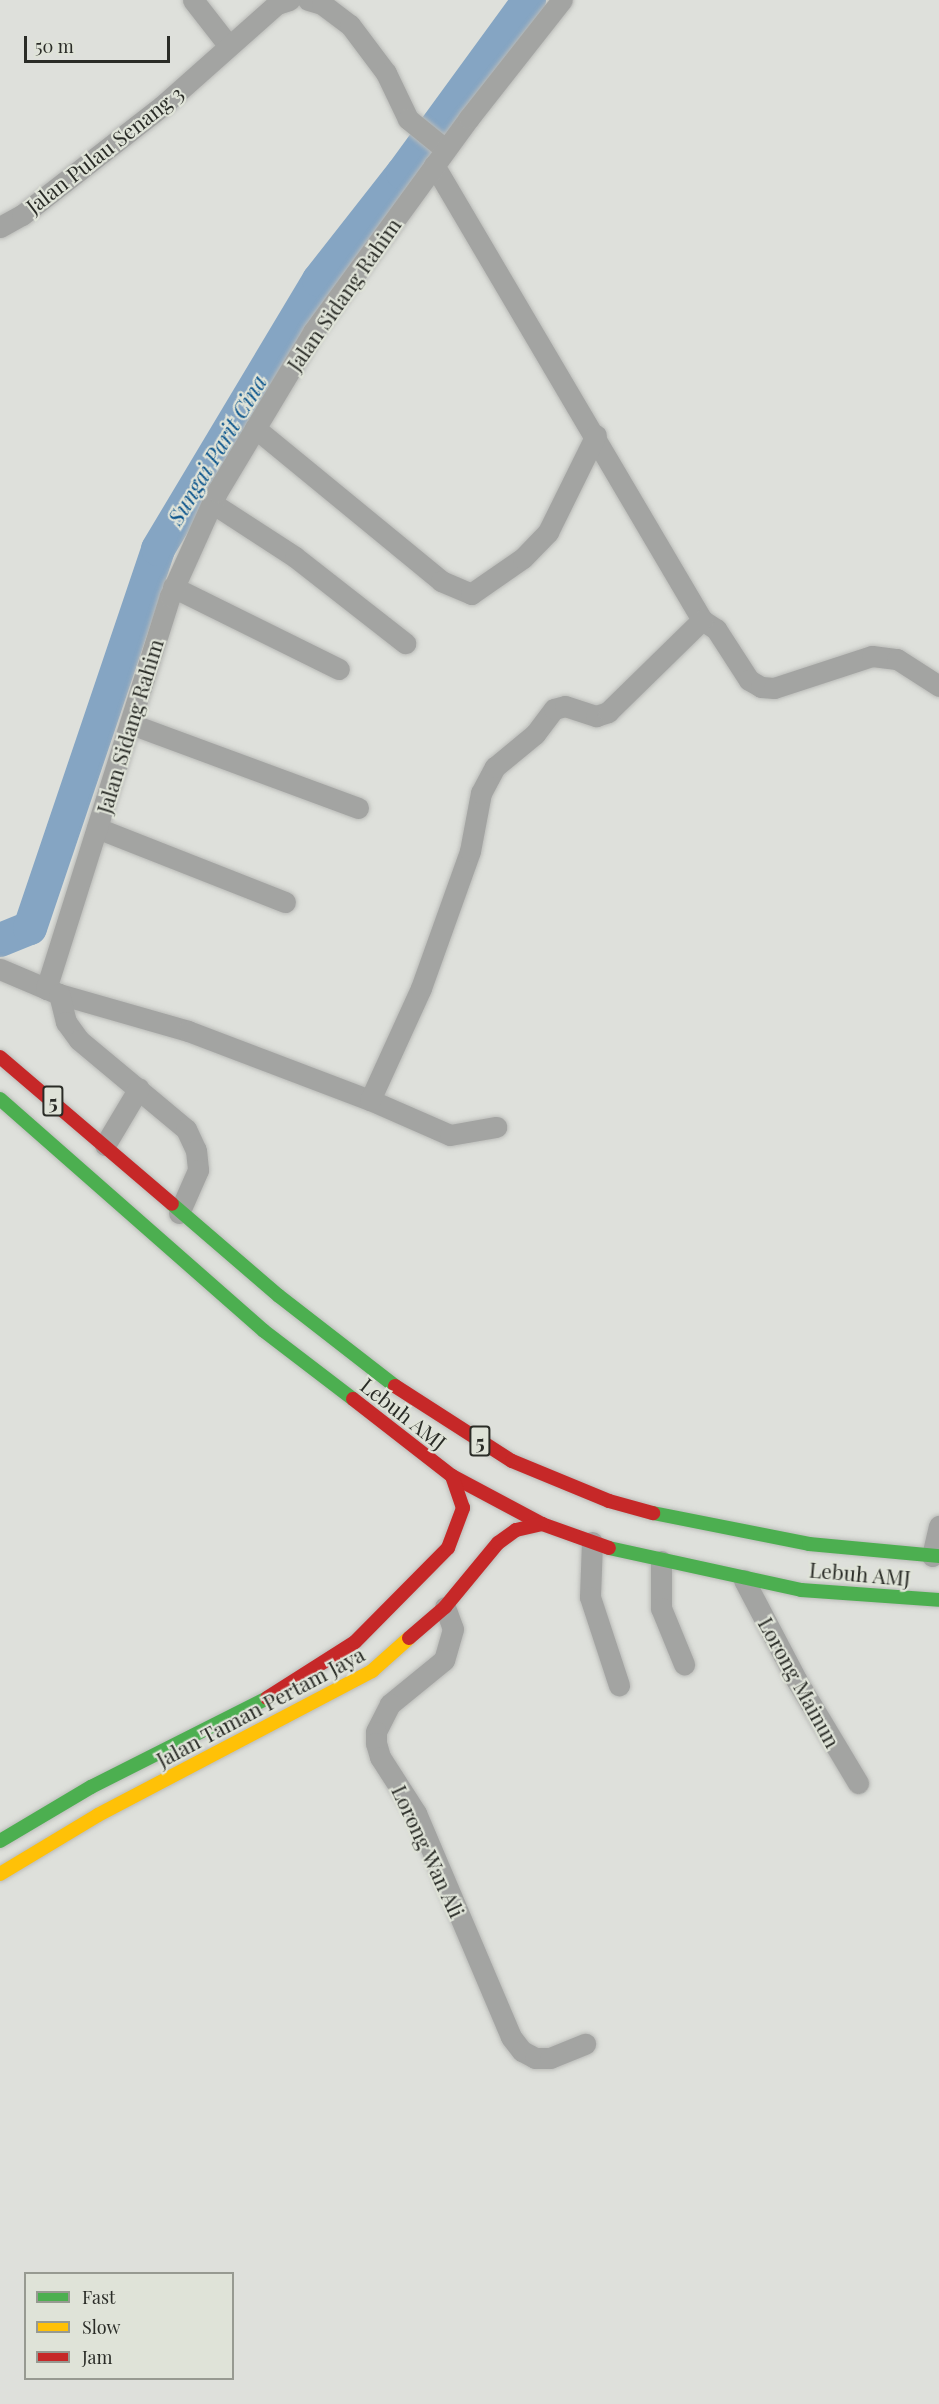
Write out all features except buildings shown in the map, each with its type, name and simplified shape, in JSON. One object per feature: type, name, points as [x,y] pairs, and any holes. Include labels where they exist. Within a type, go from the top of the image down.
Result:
[{"type":"main road","points":[[0,1039],[105,1145]]},
{"type":"main road","name":"Lebuh AMJ","points":[[0,1057],[105,1145],[179,1213],[409,1397],[512,1461],[609,1501],[690,1523],[809,1544],[935,1556]]},
{"type":"main road","name":"Lebuh AMJ","points":[[0,1099],[264,1330],[452,1476],[542,1524],[592,1542],[661,1561],[801,1590],[939,1600]]},
{"type":"main road","points":[[0,1114],[90,1179]]},
{"type":"main road","name":"Jalan Taman Pertam Jaya","points":[[0,1841],[92,1787],[271,1696],[355,1642],[448,1548],[463,1508],[452,1476]]},
{"type":"main road","name":"Jalan Taman Pertam Jaya","points":[[0,1874],[98,1815],[372,1671],[445,1607],[498,1543],[516,1530],[542,1524]]},
{"type":"street","points":[[193,0],[229,46]]},
{"type":"street","name":"Jalan Pulau Senang 3","points":[[0,227],[22,215],[162,106],[277,4],[289,0]]},
{"type":"street","points":[[308,0],[322,4],[350,25],[386,73],[408,119],[433,146],[702,620],[716,629],[749,680],[761,687],[774,688],[872,656],[897,659],[939,686]]},
{"type":"street","name":"Jalan Sidang Rahim","points":[[53,992],[97,828],[173,587],[212,503],[313,332],[433,146],[562,0]]},
{"type":"street","points":[[255,428],[441,580],[471,594],[524,558],[548,532],[596,435]]},
{"type":"street","points":[[212,503],[304,563],[405,643]]},
{"type":"street","points":[[173,587],[339,669]]},
{"type":"street","points":[[370,1100],[421,988],[470,851],[481,793],[495,767],[535,734],[554,710],[565,706],[596,716],[608,712],[702,620]]},
{"type":"street","points":[[131,724],[358,808]]},
{"type":"street","points":[[97,828],[285,902]]},
{"type":"street","points":[[8,973],[53,992],[188,1031],[370,1100],[450,1135],[496,1127]]},
{"type":"street","points":[[53,992],[66,1022],[78,1040],[186,1129],[196,1150],[198,1170],[179,1213]]},
{"type":"street","points":[[105,1145],[139,1088]]},
{"type":"street","points":[[935,1556],[939,1526]]},
{"type":"street","points":[[592,1542],[590,1597],[620,1685]]},
{"type":"street","points":[[661,1561],[661,1608],[684,1664]]},
{"type":"street","name":"Lorong Mainun","points":[[744,1580],[797,1681],[858,1783]]},
{"type":"street","name":"Lorong Wan Ali","points":[[445,1607],[453,1629],[444,1660],[390,1704],[376,1732],[380,1757],[416,1813],[511,2037],[522,2051],[535,2058],[550,2058],[585,2044]]},
{"type":"waterway","name":"Sungai Parit Cina","points":[[0,940],[30,928],[158,549],[319,280],[403,173],[529,0]]},
{"type":"traffic: fast","points":[[0,1099],[264,1331],[353,1399]]},
{"type":"traffic: fast","points":[[172,1204],[279,1296],[395,1386]]},
{"type":"traffic: fast","points":[[653,1513],[809,1544],[939,1556]]},
{"type":"traffic: fast","points":[[609,1548],[801,1590],[939,1600]]},
{"type":"traffic: fast","points":[[0,1841],[91,1787],[267,1698]]},
{"type":"traffic: slow","points":[[0,1874],[98,1815],[372,1671],[409,1638]]},
{"type":"traffic: jam","points":[[0,1057],[172,1204]]},
{"type":"traffic: jam","points":[[395,1386],[512,1461],[609,1501],[653,1513]]},
{"type":"traffic: jam","points":[[353,1399],[452,1476],[542,1524],[609,1548]]},
{"type":"traffic: jam","points":[[267,1698],[355,1642],[448,1548],[463,1508],[452,1476]]},
{"type":"traffic: jam","points":[[409,1638],[445,1607],[498,1543],[516,1530],[542,1524]]}]
